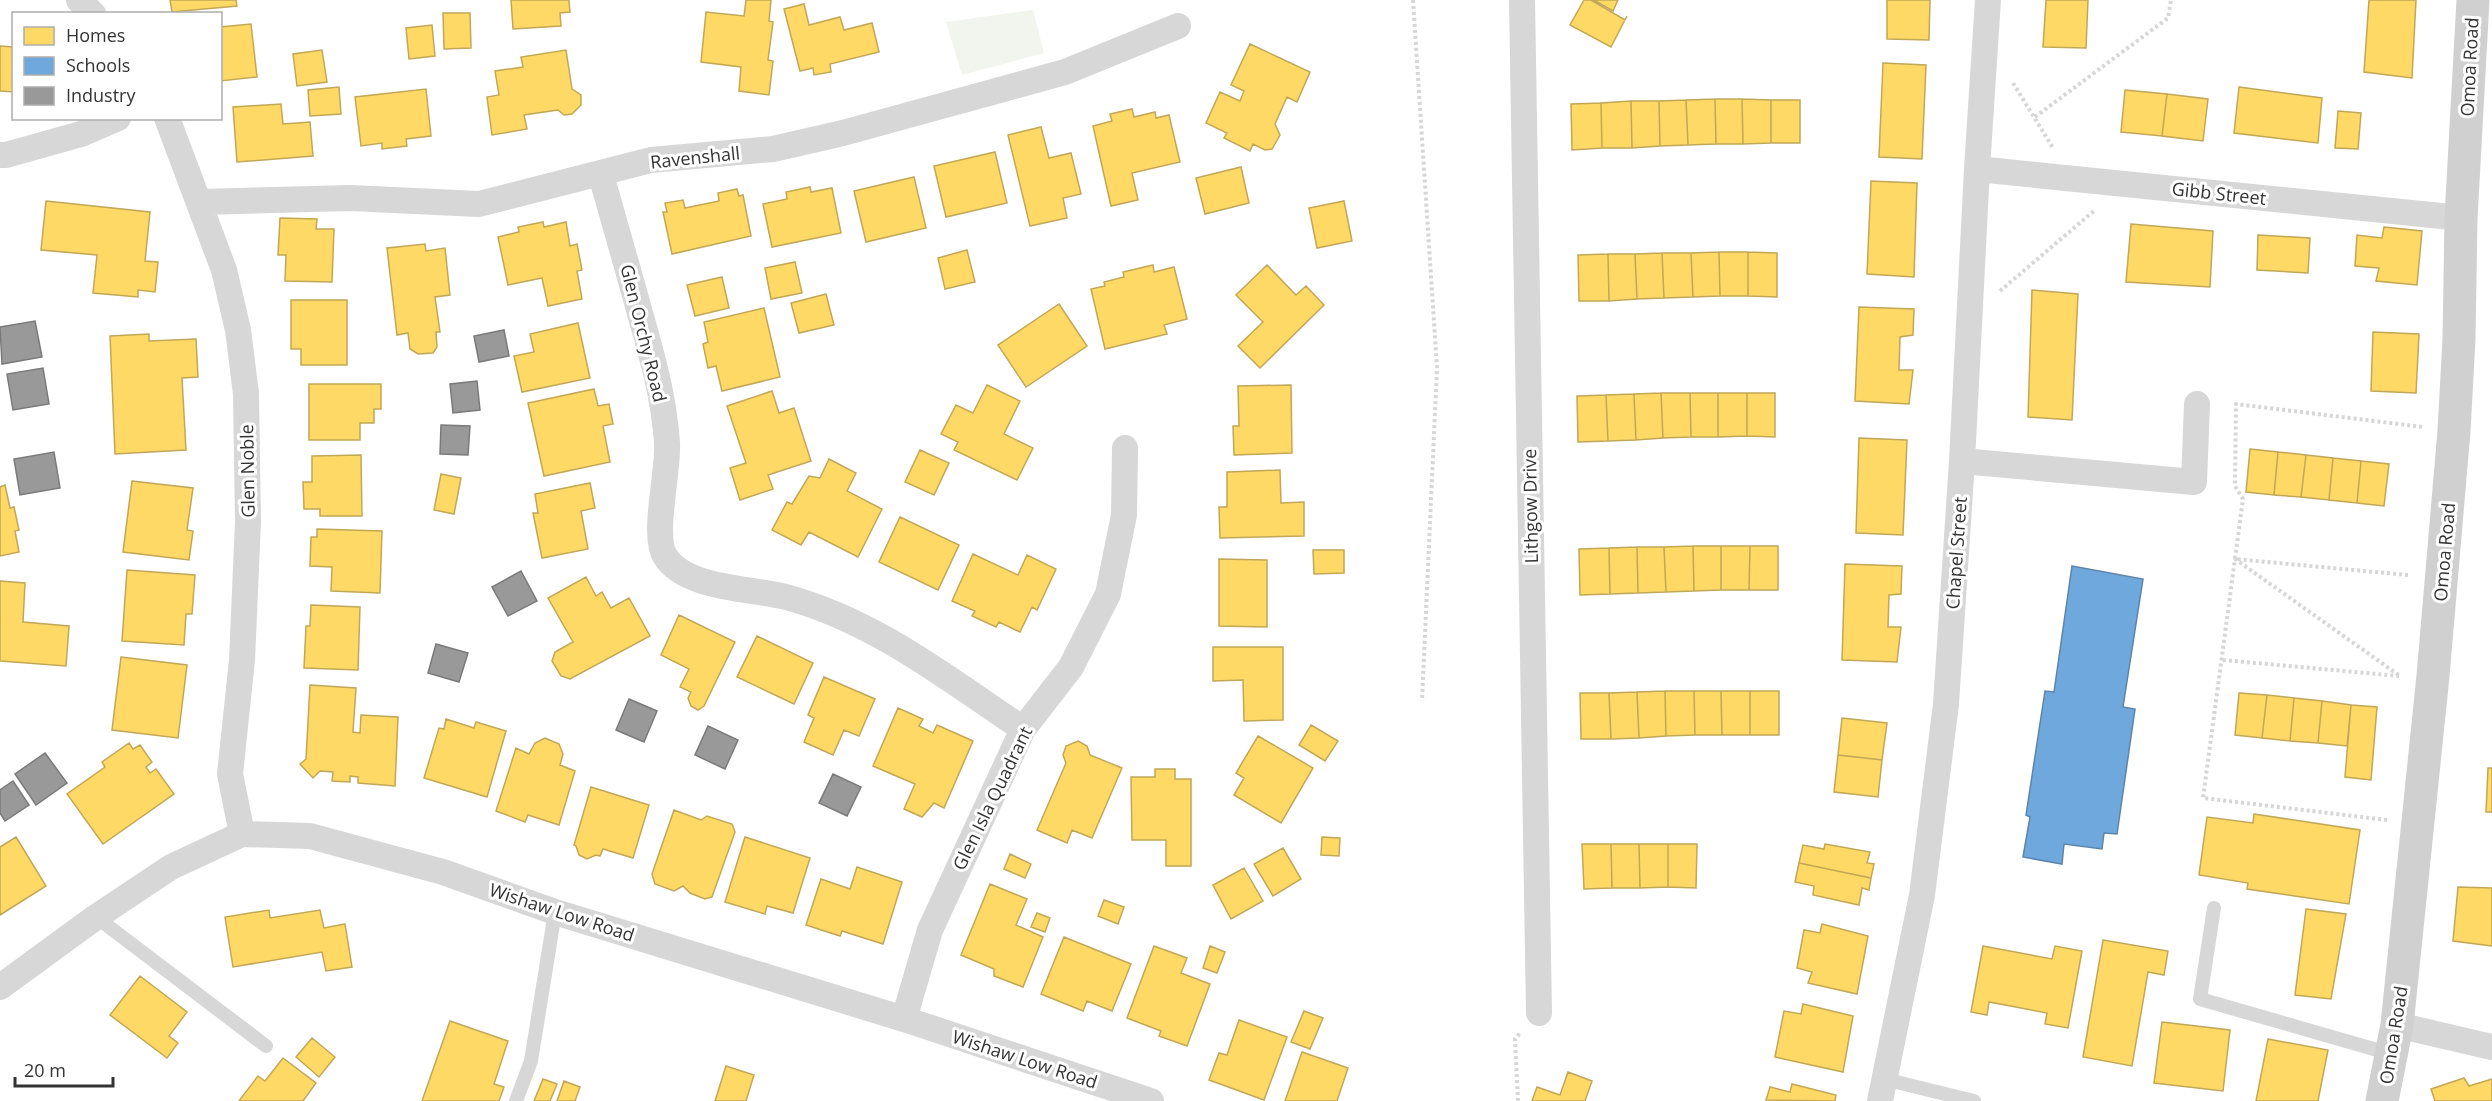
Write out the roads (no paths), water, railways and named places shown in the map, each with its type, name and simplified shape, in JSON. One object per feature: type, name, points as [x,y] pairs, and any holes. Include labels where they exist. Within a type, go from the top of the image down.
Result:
[{"type":"main road","name":"Omoa Road","points":[[2382,1101],[2394,1040],[2442,578],[2459,339],[2461,218],[2473,0]]},
{"type":"street","points":[[79,0],[91,12]]},
{"type":"street","name":"Lithgow Drive","points":[[1522,0],[1539,1012]]},
{"type":"street","name":"Chapel Street","points":[[1882,1090],[1922,895],[1946,704],[1971,316],[1977,169],[1988,0]]},
{"type":"street","name":"Ravenshall","points":[[200,202],[350,198],[479,204],[601,175],[651,160],[773,149],[843,133],[1065,72],[1178,26]]},
{"type":"street","points":[[0,155],[81,134],[113,120]]},
{"type":"street","name":"Glen Noble","points":[[168,120],[224,270],[238,330],[246,394],[249,522],[242,660],[230,774],[242,834]]},
{"type":"street","name":"Gibb Street","points":[[1977,169],[2461,218]]},
{"type":"street","name":"Glen Orchy Road","points":[[601,175],[660,386],[668,446],[660,532],[663,554],[675,568],[690,578],[786,598],[840,616],[892,640],[1023,729]]},
{"type":"street","points":[[1962,461],[2194,482],[2197,404]]},
{"type":"street","name":"Glen Isla Quadrant","points":[[904,1019],[930,930],[1023,729],[1071,667],[1108,594],[1124,515],[1125,448]]},
{"type":"street","name":"Wishaw Low Road","points":[[0,987],[96,917],[171,867],[242,834],[310,836],[443,872],[555,912],[904,1019],[1151,1101]]},
{"type":"street","points":[[2394,1040],[2492,1047]]},
{"type":"lane","points":[[2214,908],[2200,999],[2394,1040]]},
{"type":"lane","points":[[516,1101],[531,1061],[555,912]]},
{"type":"lane","points":[[96,917],[266,1046]]},
{"type":"lane","points":[[1882,1090],[1974,1101]]}]
